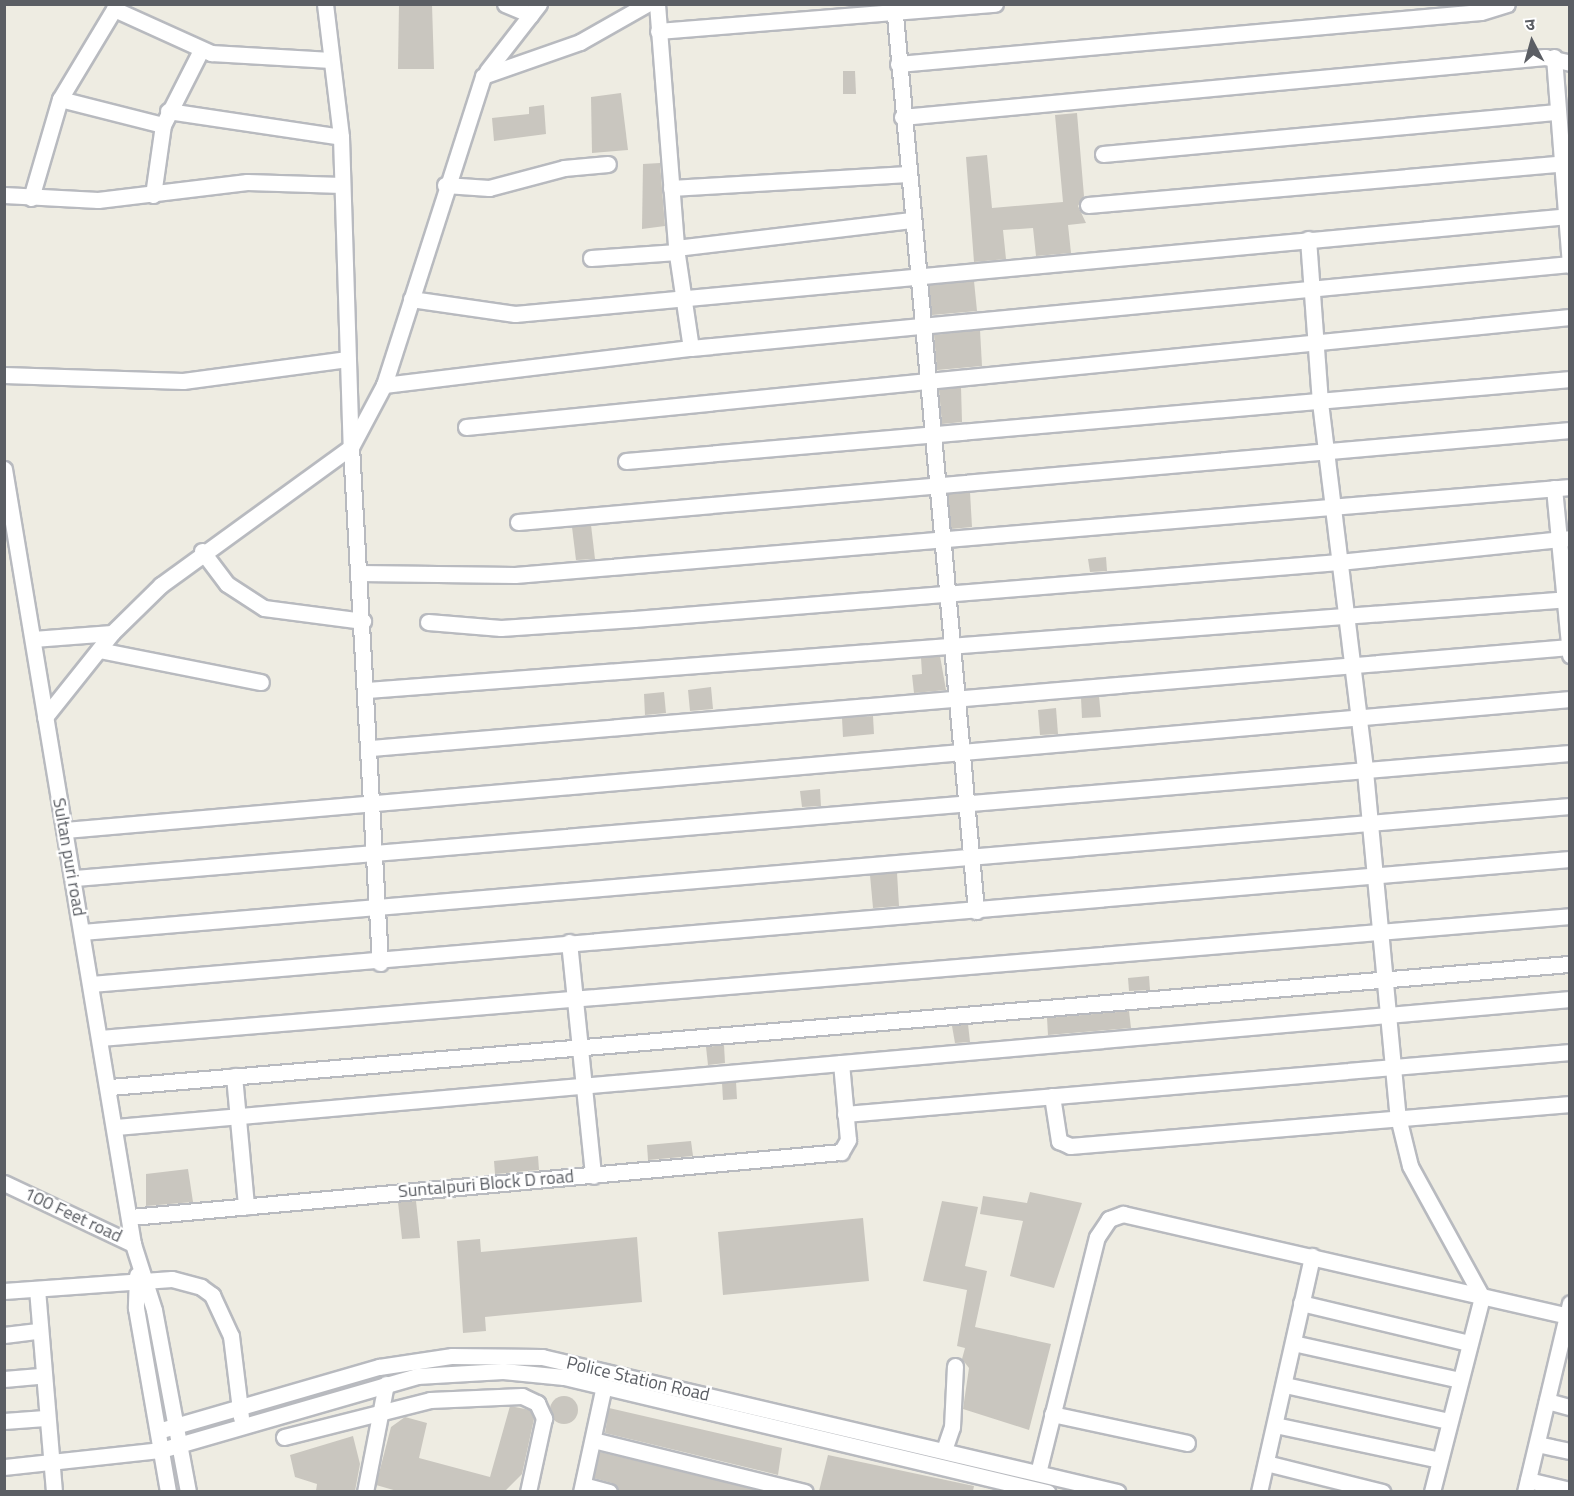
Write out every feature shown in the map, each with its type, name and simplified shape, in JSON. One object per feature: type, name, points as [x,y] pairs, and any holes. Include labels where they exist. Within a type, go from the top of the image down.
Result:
[{"type":"street","points":[[326,4],[341,137],[351,447],[371,748],[380,963]]},
{"type":"street","points":[[45,717],[112,633],[202,551],[351,447],[384,385],[445,185],[483,76],[535,10],[505,4]]},
{"type":"street","points":[[483,76],[580,42],[646,4]]},
{"type":"street","points":[[657,4],[677,250],[691,348]]},
{"type":"street","points":[[658,31],[895,15],[995,4]]},
{"type":"street","points":[[898,64],[1507,4]]},
{"type":"street","points":[[31,198],[60,99],[116,7],[201,50],[331,60]]},
{"type":"street","points":[[895,15],[920,328],[933,435],[940,537],[976,911]]},
{"type":"street","points":[[153,195],[165,118],[201,50]]},
{"type":"street","points":[[902,117],[1554,57],[1569,63]]},
{"type":"street","points":[[384,385],[691,348],[1312,292],[1569,264],[1565,163],[1557,112],[1554,57]]},
{"type":"street","points":[[60,99],[165,118],[341,137]]},
{"type":"street","points":[[1103,154],[1557,112]]},
{"type":"street","points":[[1088,204],[1565,163]]},
{"type":"street","points":[[445,185],[489,188],[564,168],[608,164]]},
{"type":"street","points":[[671,188],[908,174]]},
{"type":"street","points":[[4,195],[31,198],[153,195],[247,182],[342,184]]},
{"type":"street","points":[[411,299],[515,314],[916,274],[1568,216]]},
{"type":"street","points":[[591,258],[677,250],[911,220]]},
{"type":"street","points":[[1308,239],[1320,402],[1365,771],[1376,876],[1386,1015],[1398,1117],[1410,1166],[1482,1297],[1432,1491]]},
{"type":"street","points":[[466,427],[1316,340],[1569,317]]},
{"type":"street","points":[[4,375],[183,381],[348,359]]},
{"type":"street","points":[[626,461],[1569,379]]},
{"type":"street","points":[[518,522],[1569,430]]},
{"type":"street","name":"Sultan puri road","points":[[4,469],[45,717],[75,878],[141,1284]]},
{"type":"street","points":[[360,573],[469,578],[940,537],[1332,508],[1562,487],[1569,650],[371,748]]},
{"type":"street","points":[[428,622],[501,628],[579,624],[1339,562],[1564,538]]},
{"type":"street","points":[[202,551],[227,584],[264,608],[363,621]]},
{"type":"street","points":[[367,690],[1567,599]]},
{"type":"street","points":[[33,639],[112,633]]},
{"type":"street","points":[[99,650],[261,682]]},
{"type":"street","points":[[65,830],[372,802],[1359,720],[1569,699]]},
{"type":"street","points":[[75,878],[966,801],[1569,753]]},
{"type":"street","points":[[82,932],[1569,806]]},
{"type":"street","points":[[91,984],[380,963],[569,942],[976,911],[1569,859]]},
{"type":"street","points":[[100,1038],[1569,916]]},
{"type":"street","points":[[569,942],[592,1176]]},
{"type":"street","points":[[110,1087],[1569,964]]},
{"type":"street","points":[[116,1127],[583,1088],[1569,999]]},
{"type":"street","points":[[841,1063],[845,1114],[1392,1069],[1569,1052]]},
{"type":"street","points":[[234,1076],[246,1206]]},
{"type":"street","points":[[1052,1096],[1059,1141],[1070,1146],[1569,1104]]},
{"type":"street","name":"Suntalpuri Block D road","points":[[131,1217],[841,1152],[848,1140],[845,1114]]},
{"type":"street","name":"100 Feet road","points":[[4,1183],[135,1248]]},
{"type":"street","points":[[1038,1473],[1097,1237],[1109,1219],[1138,1215],[1482,1297],[1568,1312],[1562,1364],[1547,1401],[1527,1486],[1569,1490]]},
{"type":"street","points":[[1259,1491],[1285,1385],[1312,1256]]},
{"type":"street","points":[[4,1291],[187,1280],[212,1295],[231,1336],[243,1425]]},
{"type":"street","points":[[141,1284],[176,1426],[188,1491]]},
{"type":"street","points":[[141,1284],[158,1431],[168,1491]]},
{"type":"street","points":[[36,1289],[40,1376],[54,1491]]},
{"type":"street","points":[[1301,1303],[1469,1343]]},
{"type":"street","points":[[4,1335],[38,1332]]},
{"type":"street","points":[[1293,1343],[1460,1380]]},
{"type":"street","name":"Police Station Road","points":[[158,1431],[379,1367],[452,1356],[542,1357],[1117,1491]]},
{"type":"street","points":[[944,1450],[952,1427],[955,1366]]},
{"type":"street","name":"Police Station Road","points":[[4,1467],[161,1450],[417,1376],[503,1371],[604,1386],[1006,1487],[1048,1491]]},
{"type":"street","points":[[4,1379],[40,1376]]},
{"type":"street","points":[[365,1491],[386,1384]]},
{"type":"street","points":[[1285,1385],[1449,1421]]},
{"type":"street","points":[[604,1386],[582,1488],[609,1491]]},
{"type":"street","points":[[284,1437],[381,1411],[466,1395],[532,1399],[540,1407],[544,1427],[528,1491]]},
{"type":"street","points":[[1547,1401],[1569,1407]]},
{"type":"street","points":[[1052,1414],[1187,1443]]},
{"type":"street","points":[[4,1421],[45,1418]]},
{"type":"street","points":[[1275,1425],[1440,1460]]},
{"type":"street","points":[[593,1440],[805,1491]]},
{"type":"street","points":[[1537,1444],[1569,1451]]},
{"type":"street","points":[[1266,1463],[1383,1491]]},
{"type":"building","points":[[399,4],[432,4],[434,69],[398,69]]},
{"type":"building","points":[[843,71],[855,71],[856,94],[843,94]]},
{"type":"building","points":[[621,93],[628,150],[592,153],[591,97]]},
{"type":"building","points":[[544,105],[546,134],[494,141],[492,118],[529,114],[529,107]]},
{"type":"building","points":[[1077,113],[1084,196],[1078,206],[1086,223],[1068,225],[1071,253],[1036,256],[1033,228],[1003,230],[1006,259],[974,262],[966,157],[987,155],[992,208],[1063,202],[1055,115]]},
{"type":"building","points":[[660,163],[665,226],[642,229],[643,164]]},
{"type":"building","points":[[974,281],[977,311],[932,315],[929,285]]},
{"type":"building","points":[[980,330],[982,366],[937,370],[934,335]]},
{"type":"building","points":[[961,387],[962,422],[942,424],[939,390]]},
{"type":"building","points":[[970,492],[972,527],[951,529],[948,494]]},
{"type":"building","points":[[591,525],[595,559],[576,560],[572,527]]},
{"type":"building","points":[[1106,557],[1107,571],[1090,572],[1088,559]]},
{"type":"building","points":[[940,656],[946,690],[914,693],[912,675],[922,674],[921,658]]},
{"type":"building","points":[[711,687],[713,709],[690,711],[688,690]]},
{"type":"building","points":[[664,692],[666,713],[645,715],[644,694]]},
{"type":"building","points":[[1099,696],[1101,717],[1082,718],[1081,698]]},
{"type":"building","points":[[1056,708],[1058,734],[1040,735],[1038,710]]},
{"type":"building","points":[[873,716],[874,734],[843,737],[842,718]]},
{"type":"building","points":[[820,789],[821,806],[802,807],[800,791]]},
{"type":"building","points":[[897,873],[899,906],[873,908],[870,875]]},
{"type":"building","points":[[1149,976],[1150,990],[1129,991],[1128,978]]},
{"type":"building","points":[[1129,1011],[1131,1028],[1048,1035],[1047,1018]]},
{"type":"building","points":[[968,1024],[970,1042],[955,1043],[952,1026]]},
{"type":"building","points":[[724,1045],[725,1063],[708,1065],[706,1047]]},
{"type":"building","points":[[736,1082],[737,1099],[723,1100],[722,1083]]},
{"type":"building","points":[[691,1141],[693,1156],[648,1160],[647,1145]]},
{"type":"building","points":[[538,1156],[539,1170],[495,1174],[494,1161]]},
{"type":"building","points":[[188,1169],[193,1202],[146,1206],[146,1174]]},
{"type":"building","points":[[1030,1192],[1082,1203],[1054,1288],[1010,1276],[1023,1221],[980,1214],[983,1196],[1027,1203]]},
{"type":"building","points":[[416,1201],[420,1238],[402,1239],[398,1202]]},
{"type":"building","points":[[942,1201],[978,1207],[965,1266],[987,1271],[975,1327],[1051,1344],[1029,1430],[963,1409],[969,1368],[962,1359],[965,1348],[957,1346],[967,1290],[923,1281]]},
{"type":"building","points":[[863,1218],[869,1281],[723,1295],[718,1232]]},
{"type":"building","points":[[637,1237],[642,1302],[485,1317],[486,1331],[463,1333],[457,1241],[480,1239],[481,1252]]},
{"type":"building","points":[[564,1396],[574,1400],[578,1410],[574,1420],[564,1424],[554,1420],[550,1410],[554,1400]]},
{"type":"building","points":[[510,1406],[530,1410],[534,1419],[522,1474],[505,1491],[397,1491],[376,1485],[391,1427],[405,1417],[427,1423],[419,1458],[490,1477]]},
{"type":"building","points":[[609,1408],[782,1448],[778,1475],[605,1433]]},
{"type":"building","points":[[353,1436],[360,1464],[355,1491],[316,1491],[317,1484],[295,1477],[290,1455]]},
{"type":"building","points":[[600,1452],[762,1491],[618,1491],[612,1483],[594,1478]]},
{"type":"building","points":[[828,1455],[974,1486],[973,1491],[819,1491]]}]
